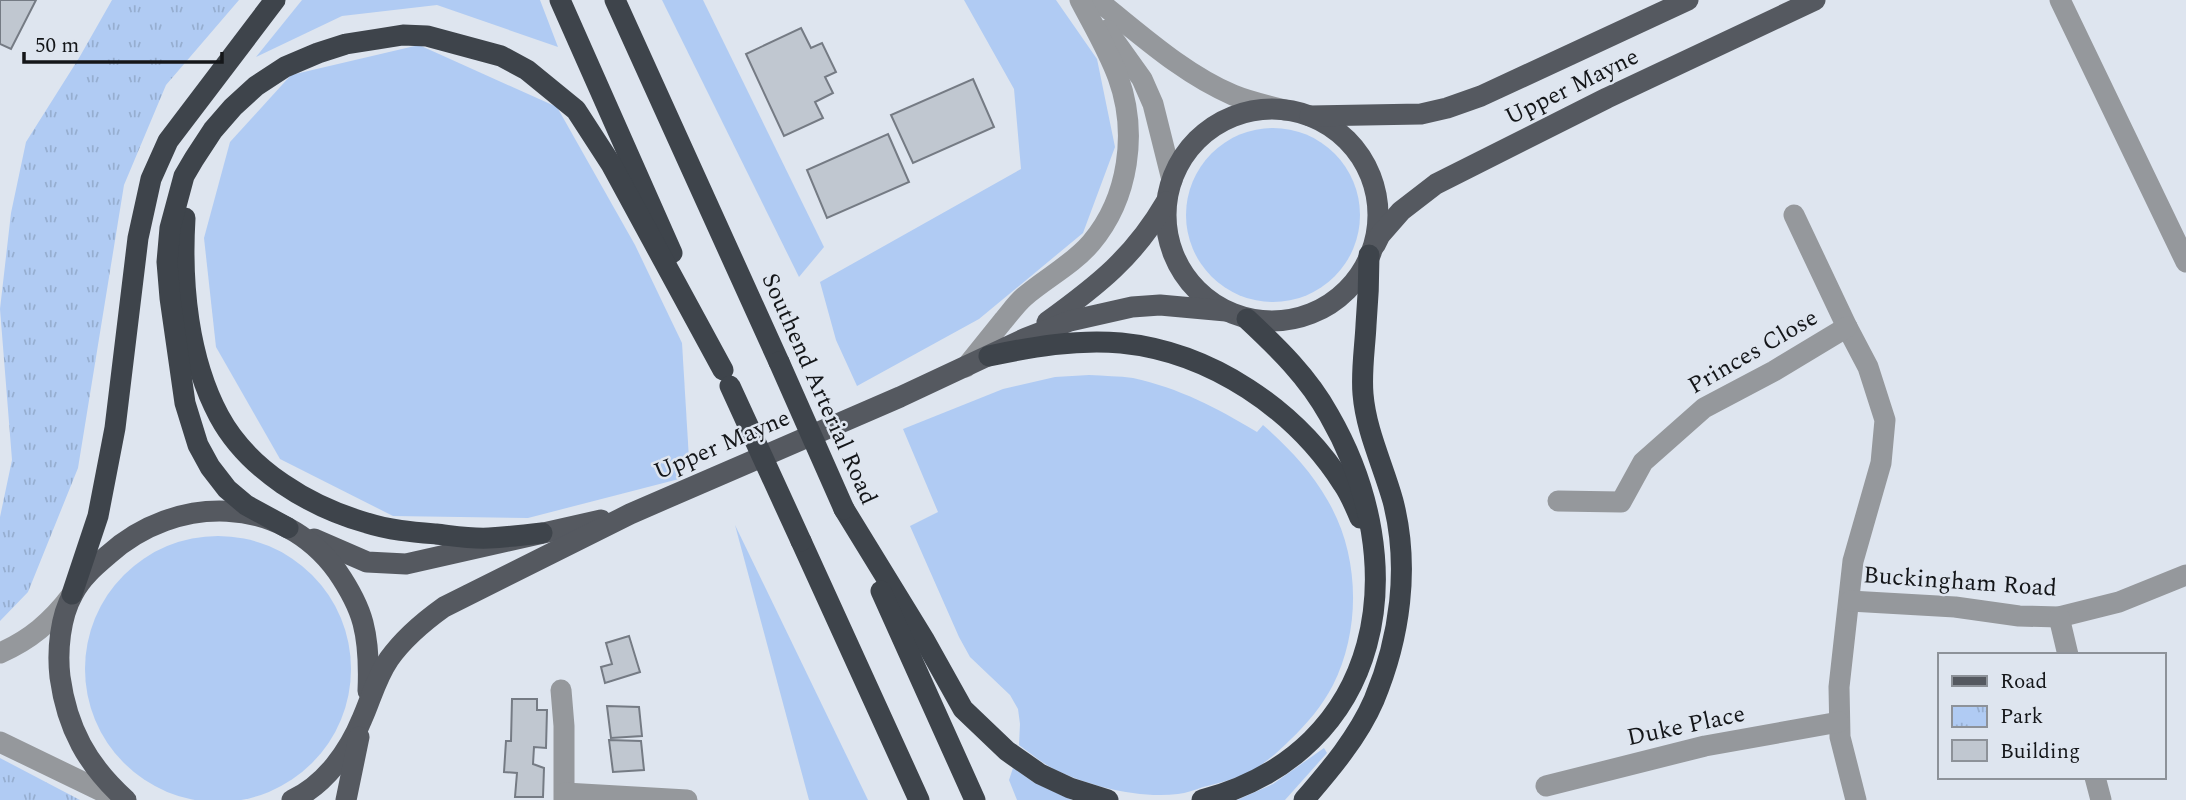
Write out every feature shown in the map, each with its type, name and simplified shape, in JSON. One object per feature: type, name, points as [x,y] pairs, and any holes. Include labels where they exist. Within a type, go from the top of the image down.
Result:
[{"type":"highway","points":[[72,594],[98,516],[116,428],[138,238],[151,179],[168,141],[275,0]]},
{"type":"highway","points":[[560,0],[727,378],[919,800]]},
{"type":"highway","name":"Southend Arterial Road","points":[[615,0],[975,800]]},
{"type":"highway","points":[[288,528],[246,505],[227,489],[198,445],[186,404],[167,262],[170,228],[184,176],[213,130],[256,86],[285,67],[318,52],[346,44],[403,35],[427,36],[501,56],[527,70],[576,110],[611,164],[727,378]]},
{"type":"highway","points":[[213,130],[200,158],[185,211],[184,271],[188,312],[206,387],[219,417],[232,437],[251,458],[299,494],[344,516],[369,524],[464,537],[488,538],[542,533]]},
{"type":"highway","points":[[1304,800],[1353,738],[1373,701],[1393,641],[1399,606],[1399,533],[1393,502],[1366,416],[1363,393],[1371,252]]},
{"type":"highway","points":[[1202,800],[1226,794],[1254,782],[1286,764],[1320,733],[1344,700],[1359,673],[1370,639],[1375,581],[1372,529],[1350,455],[1313,389],[1278,348],[1247,318]]},
{"type":"highway","points":[[989,356],[1072,343],[1121,343],[1176,355],[1237,382],[1283,415],[1333,468],[1362,521],[1375,581]]},
{"type":"highway","points":[[844,509],[963,709],[1007,751],[1040,774],[1070,788],[1108,800]]},
{"type":"main road","name":"Upper Mayne","points":[[1308,116],[1421,114],[1447,108],[1481,96],[1688,0]]},
{"type":"main road","name":"Upper Mayne","points":[[1371,252],[1380,235],[1401,211],[1436,184],[1607,97],[1815,0]]},
{"type":"main road","points":[[1261,110],[1285,110],[1308,116],[1328,125],[1350,144],[1368,169],[1377,199],[1377,228],[1371,252],[1360,275],[1341,296],[1317,311],[1290,320],[1264,321],[1226,311],[1203,297],[1185,277],[1173,254],[1166,228],[1167,201],[1172,180],[1192,145],[1224,120],[1261,110]]},
{"type":"main road","name":"Upper Mayne","points":[[1026,338],[1120,265],[1156,220],[1167,201]]},
{"type":"main road","name":"Upper Mayne","points":[[363,718],[374,685],[388,660],[422,622],[444,607],[631,514],[1026,338],[1070,321],[1132,307],[1160,305],[1226,311]]},
{"type":"main road","points":[[126,800],[94,766],[68,718],[61,682],[60,646],[64,618],[72,594],[90,571],[126,539],[162,520],[211,510],[239,511],[262,517],[288,528],[312,544],[342,579],[358,610],[368,646],[367,695],[346,800]]},
{"type":"main road","name":"Upper Mayne","points":[[288,528],[367,562],[406,564],[631,514]]},
{"type":"main road","points":[[292,800],[324,778],[352,739],[363,718]]},
{"type":"street","points":[[1082,0],[1142,79],[1153,104],[1172,180]]},
{"type":"street","points":[[966,367],[1023,298],[1073,261],[1091,243],[1109,216],[1121,185],[1128,155],[1126,103],[1118,76],[1082,0]]},
{"type":"street","points":[[1097,0],[1182,66],[1207,82],[1234,95],[1285,110]]},
{"type":"street","points":[[2060,0],[2179,232],[2186,262]]},
{"type":"street","points":[[1794,215],[1868,367],[1885,420],[1881,463],[1853,561],[1839,687],[1840,737],[1856,800]]},
{"type":"street","name":"Princes Close","points":[[1558,501],[1621,502],[1643,462],[1704,408],[1774,371],[1847,327]]},
{"type":"street","name":"Buckingham Road","points":[[1850,601],[2059,617],[2119,602],[2186,575]]},
{"type":"street","points":[[0,653],[19,645],[44,627],[72,594]]},
{"type":"street","points":[[2059,617],[2068,653]]},
{"type":"street","points":[[561,690],[564,796],[687,800]]},
{"type":"street","name":"Duke Place","points":[[1546,786],[1705,746],[1839,722]]},
{"type":"street","points":[[0,742],[120,800]]},
{"type":"street","points":[[2096,779],[2101,800]]},
{"type":"green space","points":[[112,0],[239,0],[166,85],[124,185],[78,468],[28,592],[0,621],[0,517],[12,460],[0,309],[11,213],[26,142]]},
{"type":"green space","points":[[302,0],[540,0],[558,47],[437,5],[342,16],[256,57]]},
{"type":"green space","points":[[662,0],[703,0],[824,247],[799,277]]},
{"type":"green space","points":[[964,0],[1056,0],[1097,59],[1115,147],[1083,233],[979,319],[857,386],[836,340],[820,282],[1021,169],[1014,89]]},
{"type":"green space","points":[[419,45],[557,107],[635,245],[682,343],[689,459],[679,479],[528,518],[393,516],[280,459],[216,347],[204,238],[230,142],[291,75]]},
{"type":"green space","points":[[1273,128],[1306,134],[1335,153],[1354,182],[1360,215],[1354,248],[1335,277],[1306,296],[1273,302],[1240,296],[1211,277],[1192,248],[1186,215],[1192,182],[1211,153],[1240,134]]},
{"type":"green space","points":[[1055,377],[1128,377],[1150,382],[1197,400],[1257,432],[1263,425],[1290,451],[1314,480],[1339,522],[1346,545],[1353,593],[1349,640],[1333,685],[1324,700],[1296,734],[1258,767],[1235,778],[1184,793],[1147,795],[1098,786],[1054,769],[1019,745],[1018,709],[1010,695],[970,657],[910,526],[938,512],[903,429],[1003,389]]},
{"type":"green space","points":[[735,525],[868,800],[809,800]]},
{"type":"green space","points":[[218,536],[269,546],[292,558],[312,575],[329,595],[341,618],[350,656],[350,682],[345,708],[335,732],[321,753],[302,772],[281,786],[257,796],[231,801],[205,801],[167,792],[144,780],[124,763],[107,743],[95,720],[85,669],[95,618],[107,595],[124,575],[144,558],[167,546]]},
{"type":"green space","points":[[1324,748],[1327,753],[1285,800],[1237,800],[1273,784]]},
{"type":"green space","points":[[0,758],[80,800],[0,800]]},
{"type":"green space","points":[[1013,768],[1033,782],[1072,800],[1017,800],[1009,780]]},
{"type":"building","points":[[0,0],[36,0],[11,49],[0,44]]},
{"type":"building","points":[[801,28],[811,48],[822,43],[836,72],[825,77],[833,93],[815,102],[823,118],[784,136],[746,54]]},
{"type":"building","points":[[973,79],[994,127],[913,163],[891,115]]},
{"type":"building","points":[[888,134],[909,182],[827,218],[807,170]]},
{"type":"building","points":[[629,636],[640,672],[605,683],[601,667],[612,664],[606,643]]},
{"type":"building","points":[[512,699],[537,699],[537,710],[547,710],[546,748],[534,747],[533,764],[544,768],[543,797],[515,797],[517,773],[504,772],[506,741],[511,741]]},
{"type":"building","points":[[607,706],[639,707],[642,736],[611,738]]},
{"type":"building","points":[[609,740],[641,741],[644,770],[613,772]]}]
